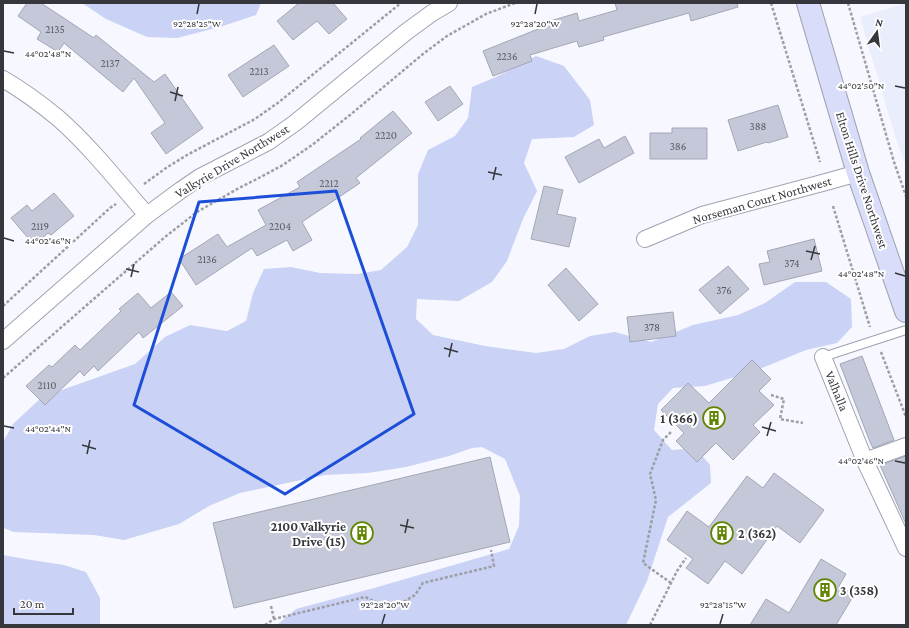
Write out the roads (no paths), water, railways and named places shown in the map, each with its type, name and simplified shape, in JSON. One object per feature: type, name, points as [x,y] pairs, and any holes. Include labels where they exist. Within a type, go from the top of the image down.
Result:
[{"type":"main road","name":"Elton Hills Drive Northwest","points":[[808,3],[858,173],[906,311]]},
{"type":"street","name":"Valkyrie Drive Northwest","points":[[3,342],[147,215],[200,178],[268,142],[295,123],[406,32],[432,13],[449,3]]},
{"type":"street","points":[[3,79],[58,118],[87,147],[147,215]]},
{"type":"street","name":"Norseman Court Northwest","points":[[645,239],[702,215],[858,173]]},
{"type":"street","name":"Valhalla","points":[[823,357],[865,461],[906,548]]},
{"type":"street","points":[[865,461],[906,446]]},
{"type":"lane","name":"Valhalla","points":[[823,357],[906,330]]},
{"type":"place","name":"1 (366)","points":[[714,418]]},
{"type":"place","name":"2100 Valkyrie Drive (15)","points":[[362,533]]},
{"type":"place","name":"2 (362)","points":[[722,533]]},
{"type":"place","name":"3 (358)","points":[[825,590]]}]
